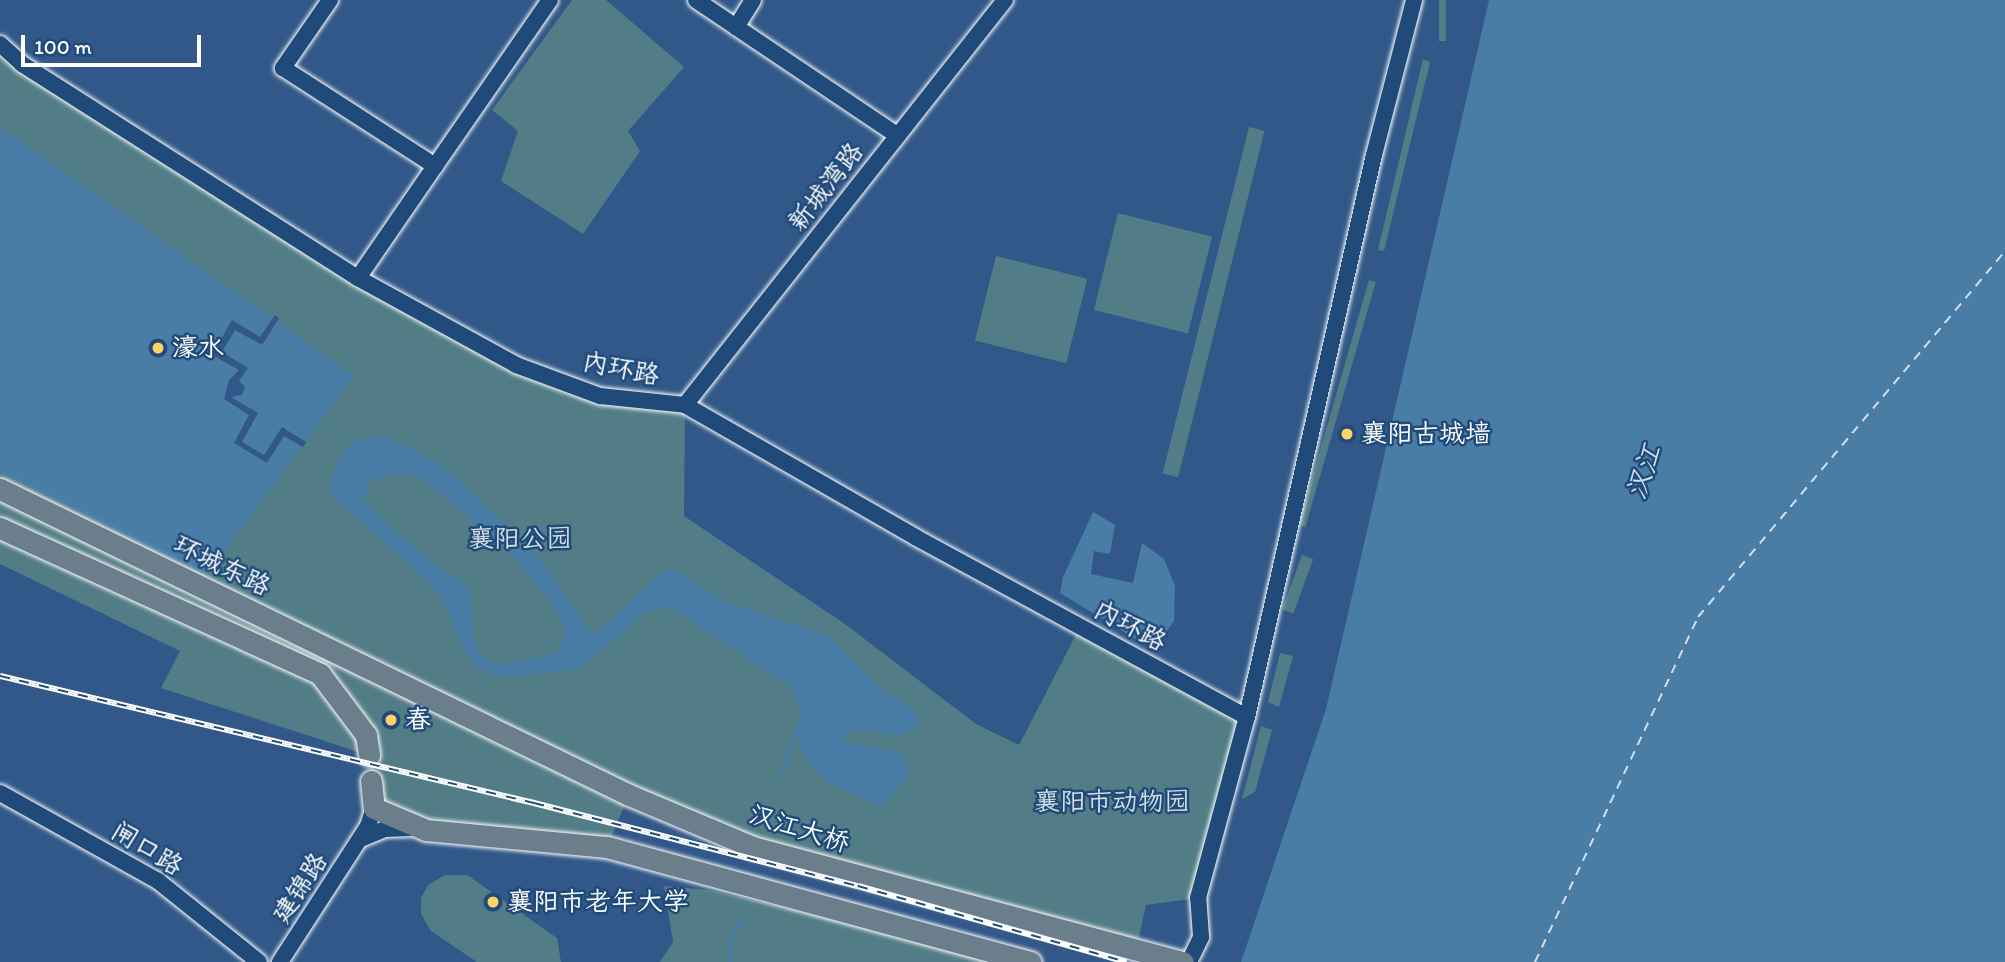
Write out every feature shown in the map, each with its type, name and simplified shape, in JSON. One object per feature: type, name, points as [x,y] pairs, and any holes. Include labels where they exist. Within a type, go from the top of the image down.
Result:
[{"type":"main road","name":"环城东路","points":[[0,489],[419,692]]},
{"type":"main road","points":[[0,528],[320,674],[366,735],[369,755]]},
{"type":"main road","name":"汉江大桥","points":[[419,692],[629,795],[752,847],[1183,962]]},
{"type":"main road","points":[[371,781],[374,808],[426,830],[607,847],[1031,962]]},
{"type":"street","points":[[330,0],[283,68],[435,166]]},
{"type":"street","points":[[358,278],[550,0]]},
{"type":"street","points":[[696,0],[898,136]]},
{"type":"street","points":[[736,27],[753,0]]},
{"type":"street","name":"新城湾路","points":[[685,405],[1005,0]]},
{"type":"street","points":[[1189,962],[1201,937],[1198,898],[1247,717],[1374,155],[1414,0]]},
{"type":"street","name":"内环路","points":[[0,44],[22,64],[358,278],[516,365],[600,396],[685,405],[917,538],[1247,717]]},
{"type":"street","name":"闸口路","points":[[0,793],[159,881],[259,962]]},
{"type":"street","name":"建锦路","points":[[280,962],[368,826],[374,808]]},
{"type":"street","points":[[358,840],[385,829],[426,830]]},
{"type":"green space","points":[[572,0],[606,0],[684,67],[628,131],[640,151],[583,234],[501,181],[518,131],[492,110]]},
{"type":"green space","points":[[1439,0],[1446,0],[1446,41],[1439,41]]},
{"type":"green space","points":[[0,44],[22,64],[516,365],[600,395],[685,405],[684,516],[845,624],[976,724],[1019,745],[1080,627],[1247,717],[1198,898],[1146,905],[1136,950],[753,847],[629,795],[607,847],[426,830],[374,808],[368,755],[161,688],[180,651],[0,564],[0,472],[207,575],[354,376],[0,127]]},
{"type":"green space","points":[[1423,59],[1430,62],[1384,251],[1378,250]]},
{"type":"green space","points":[[1249,127],[1265,131],[1178,477],[1163,473]]},
{"type":"green space","points":[[1118,213],[1212,236],[1188,333],[1094,310]]},
{"type":"green space","points":[[996,256],[1087,279],[1066,363],[975,340]]},
{"type":"green space","points":[[1369,280],[1376,282],[1305,527],[1299,525]]},
{"type":"green space","points":[[1302,555],[1313,559],[1293,614],[1282,610]]},
{"type":"green space","points":[[1280,653],[1293,656],[1279,707],[1268,702]]},
{"type":"green space","points":[[1261,726],[1272,730],[1255,792],[1242,799]]},
{"type":"green space","points":[[445,875],[467,875],[557,938],[561,962],[477,962],[431,931],[421,914],[421,898],[428,885]]},
{"type":"green space","points":[[664,886],[708,890],[1016,962],[660,962],[673,942]]},
{"type":"water","name":"汉江","points":[[1489,0],[2005,0],[2005,962],[1241,962],[1326,709]]},
{"type":"water","name":"濠水","points":[[0,127],[354,376],[207,575],[0,472]]},
{"type":"water","points":[[374,436],[391,439],[442,465],[534,551],[594,636],[665,569],[678,571],[724,601],[829,636],[875,683],[915,711],[919,726],[900,735],[851,729],[842,740],[904,754],[910,775],[881,806],[829,784],[806,761],[796,731],[801,712],[791,687],[675,610],[664,608],[645,613],[580,669],[505,677],[490,674],[478,667],[466,654],[444,602],[431,584],[333,497],[329,488],[339,459],[352,442]],"holes":[[[402,473],[424,479],[503,547],[529,574],[560,616],[565,634],[559,652],[507,665],[492,662],[478,653],[474,638],[471,597],[465,585],[422,554],[364,502],[370,480]]]},
{"type":"water","points":[[1093,512],[1115,525],[1110,554],[1094,551],[1091,574],[1133,583],[1142,543],[1164,559],[1175,586],[1174,621],[1160,640],[1142,643],[1060,593],[1063,577]]},
{"type":"pier","points":[[275,315],[279,318],[262,345],[235,330],[222,352],[248,368],[239,381],[245,387],[242,395],[231,397],[258,413],[242,442],[264,455],[282,427],[306,442],[303,447],[284,436],[267,463],[234,443],[249,415],[224,399],[229,380],[239,370],[212,355],[232,320],[260,337]]},
{"type":"waterway","points":[[782,775],[796,731]]},
{"type":"waterway","points":[[731,962],[730,935],[743,920]]},
{"type":"ferry route","points":[[1535,962],[1698,617],[2005,251]]},
{"type":"railway","points":[[0,676],[534,803],[858,886],[1126,962]]},
{"type":"place","name":"濠水","points":[[158,348]]},
{"type":"place","name":"襄阳古城墙","points":[[1347,434]]},
{"type":"place","name":"春","points":[[391,720]]},
{"type":"place","name":"襄阳市老年大学","points":[[493,902]]},
{"type":"park label","name":"襄阳公园","points":[[520,539]]},
{"type":"park label","name":"襄阳市动物园","points":[[1112,802]]}]
